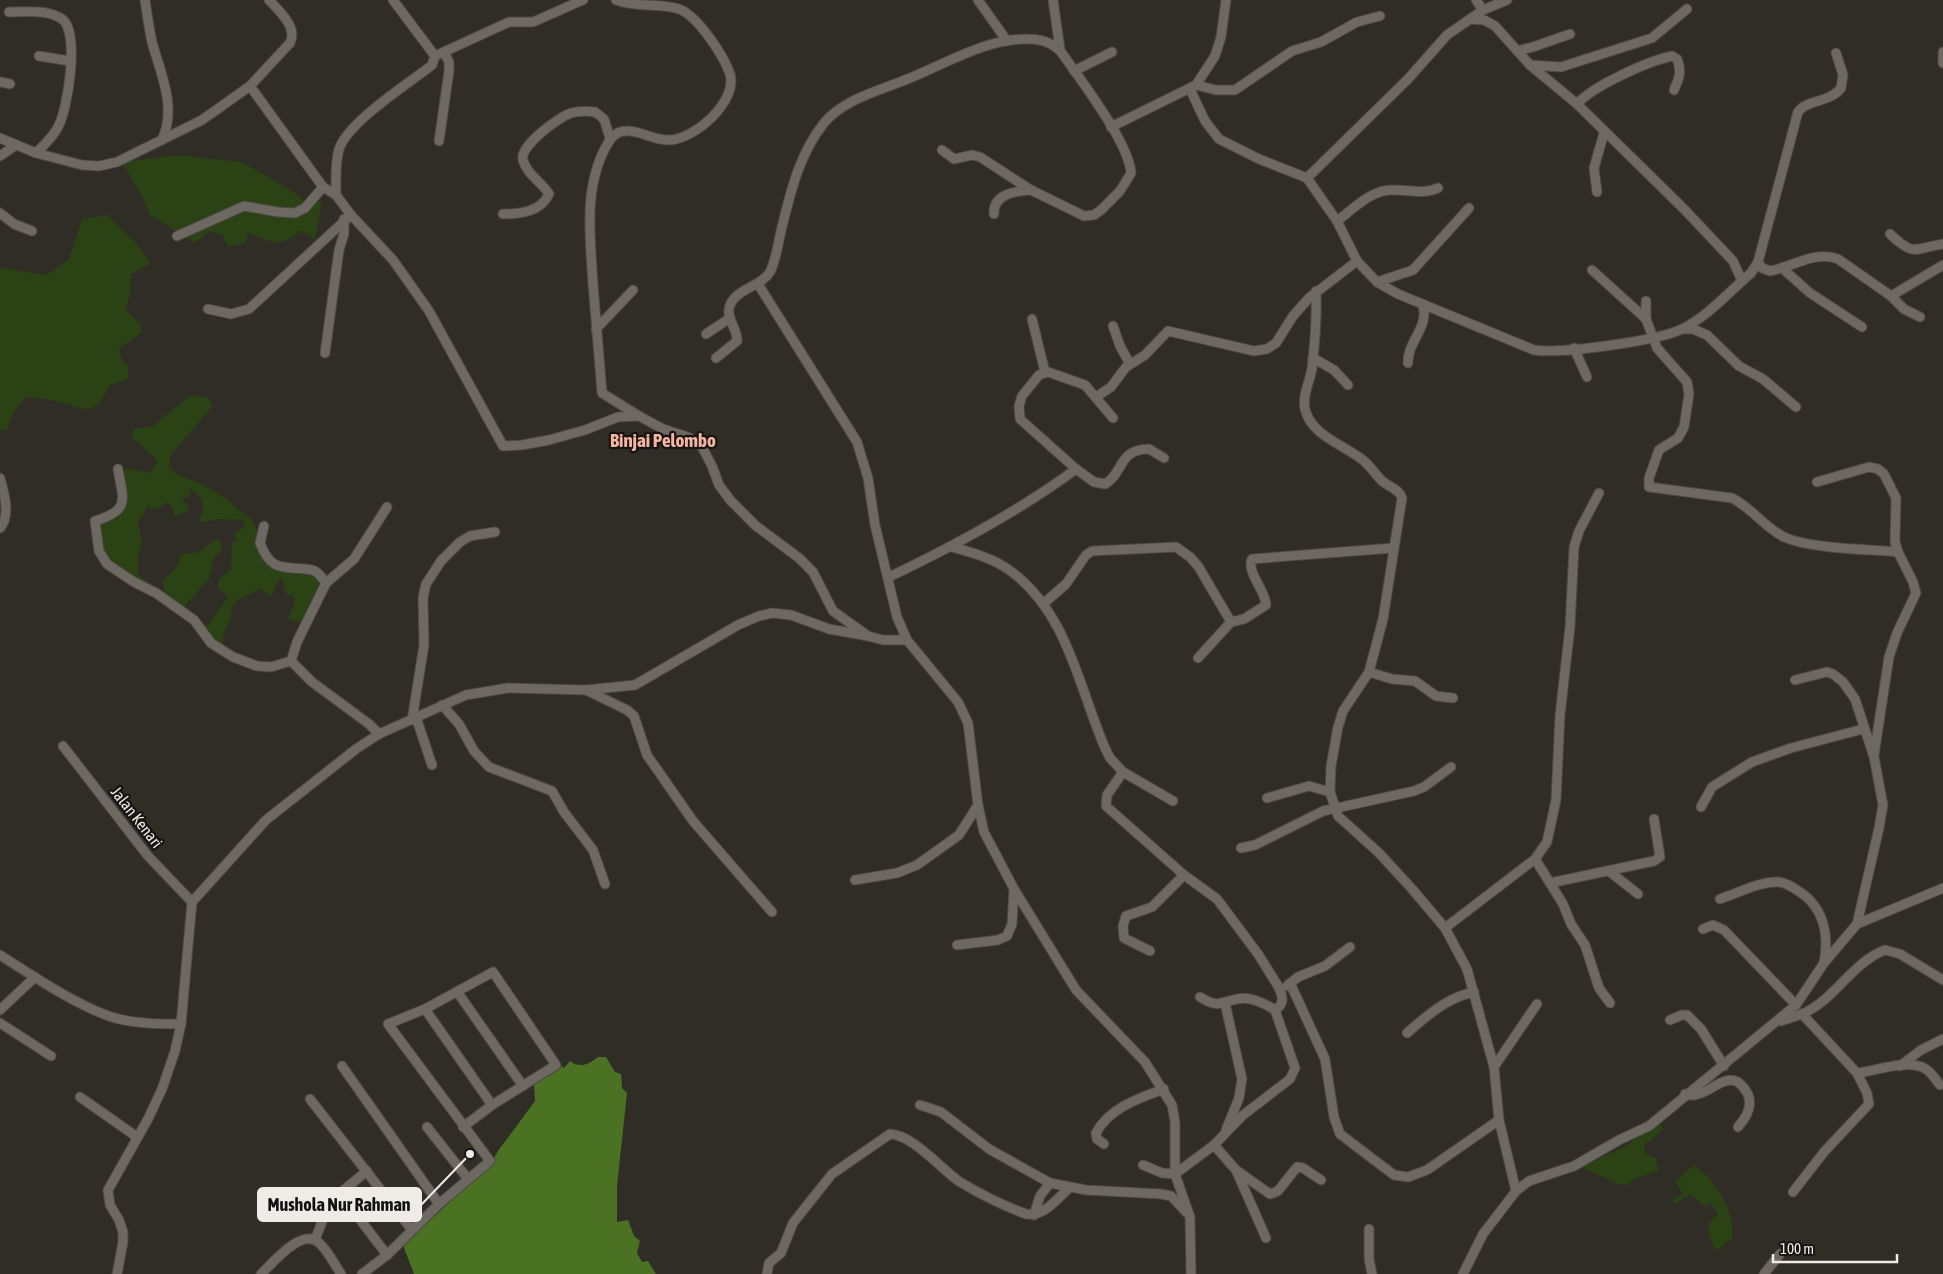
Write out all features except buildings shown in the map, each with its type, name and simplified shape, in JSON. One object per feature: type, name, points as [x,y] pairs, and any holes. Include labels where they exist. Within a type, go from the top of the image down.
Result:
[{"type":"street","points":[[145,0],[150,32],[168,102],[168,122],[162,140]]},
{"type":"street","points":[[0,138],[36,153],[82,164],[103,166],[117,162],[202,120],[250,86],[284,50],[293,37],[293,31],[269,0]]},
{"type":"street","points":[[394,0],[434,56],[432,65],[349,132],[339,150],[336,168],[336,195],[348,217],[393,260],[429,311],[503,446],[549,440],[586,430],[618,417],[639,416]]},
{"type":"street","points":[[434,56],[506,23],[525,24],[537,21],[582,0]]},
{"type":"street","points":[[616,0],[642,6],[673,8],[687,13],[702,30],[725,64],[731,84],[727,98],[712,116],[685,137],[665,140],[629,131],[617,133],[610,138],[597,167],[591,196],[596,329],[602,393],[639,416],[701,445],[719,485],[731,501],[756,526],[806,565],[820,584],[833,611],[868,636]]},
{"type":"street","points":[[978,0],[1006,41]]},
{"type":"street","points":[[1053,0],[1060,49]]},
{"type":"street","points":[[1111,127],[1193,87],[1215,56],[1221,37],[1226,0]]},
{"type":"street","points":[[1476,0],[1483,10]]},
{"type":"street","points":[[1307,178],[1408,79],[1447,35],[1483,10],[1507,0]]},
{"type":"street","points":[[1530,65],[1561,67],[1648,40],[1657,36],[1687,9]]},
{"type":"street","points":[[8,12],[36,12],[61,18],[70,31],[68,92],[62,119],[52,136],[36,153]]},
{"type":"street","points":[[1193,87],[1235,90],[1292,51],[1320,42],[1352,24],[1380,16]]},
{"type":"street","points":[[1470,19],[1484,20],[1495,26],[1530,65],[1577,104],[1604,133],[1684,208],[1734,261],[1742,281]]},
{"type":"street","points":[[1517,51],[1570,34]]},
{"type":"street","points":[[716,358],[737,341],[730,318],[729,306],[733,300],[767,276],[772,267],[791,188],[805,154],[825,122],[840,109],[874,92],[1006,41],[1035,39],[1060,49],[1111,127],[1127,157],[1131,173],[1120,191],[1102,210],[1091,215],[1080,215],[1057,200],[1031,190],[980,157],[972,155],[954,159],[942,150]]},
{"type":"street","points":[[439,141],[449,71],[449,62],[444,52]]},
{"type":"street","points":[[1074,70],[1112,52]]},
{"type":"street","points":[[1943,52],[1943,63]]},
{"type":"street","points":[[1193,87],[1205,122],[1219,139],[1259,159],[1307,178],[1338,221],[1357,260],[1377,282],[1423,306],[1484,327],[1534,350],[1554,351],[1652,339],[1682,329],[1742,281],[1758,262],[1798,112],[1805,105],[1830,98],[1841,88],[1843,75],[1836,53]]},
{"type":"street","points":[[39,56],[70,61]]},
{"type":"street","points":[[1577,104],[1592,91],[1610,80],[1672,56],[1677,59],[1680,69],[1679,80],[1674,90]]},
{"type":"street","points":[[0,82],[10,84]]},
{"type":"street","points":[[250,86],[323,187],[336,195]]},
{"type":"street","points":[[503,214],[526,213],[547,199],[549,194],[530,172],[523,161],[523,155],[527,145],[554,122],[577,112],[595,112],[604,119],[610,138]]},
{"type":"street","points":[[1597,192],[1594,168],[1604,133]]},
{"type":"street","points":[[0,156],[16,145]]},
{"type":"street","points":[[177,236],[238,207],[252,206],[278,212],[295,213],[305,208],[323,187]]},
{"type":"street","points":[[1338,221],[1379,192],[1391,190],[1428,192],[1438,188]]},
{"type":"street","points":[[994,214],[996,204],[1004,195],[1031,190]]},
{"type":"street","points":[[1377,282],[1413,270],[1469,208]]},
{"type":"street","points":[[0,213],[14,224],[32,231]]},
{"type":"street","points":[[208,309],[230,314],[249,308],[348,217]]},
{"type":"street","points":[[325,353],[339,250],[348,217]]},
{"type":"street","points":[[1890,234],[1912,250],[1921,251],[1943,244]]},
{"type":"street","points":[[1758,262],[1765,270],[1782,268],[1818,256],[1830,256],[1838,259],[1891,296],[1904,309],[1920,317]]},
{"type":"street","points":[[1096,397],[1111,387],[1130,364],[1145,354],[1168,331],[1254,351],[1267,349],[1276,343],[1293,316],[1316,292],[1357,260]]},
{"type":"street","points":[[1891,296],[1943,265]]},
{"type":"street","points":[[1782,268],[1810,292],[1862,327]]},
{"type":"street","points":[[1592,270],[1646,319]]},
{"type":"street","points":[[758,284],[857,442],[868,478],[876,525],[897,617],[907,640],[958,702],[968,722],[978,805],[984,832],[1014,889],[1076,990],[1145,1062],[1164,1089],[1175,1114],[1175,1174],[1190,1217],[1192,1274]]},
{"type":"street","points":[[596,329],[633,290]]},
{"type":"street","points":[[1316,292],[1316,330],[1313,358],[1304,401],[1306,411],[1312,424],[1319,432],[1365,462],[1382,481],[1401,494],[1402,502],[1393,548],[1389,594],[1369,672],[1343,711],[1338,727],[1331,766],[1330,792],[1338,816],[1347,827],[1391,865],[1445,928],[1467,969],[1494,1067],[1499,1120],[1516,1191]]},
{"type":"street","points":[[1646,301],[1646,319],[1652,339],[1657,348],[1688,382],[1689,394],[1686,420],[1682,433],[1673,442],[1659,450],[1649,478],[1649,487],[1732,498],[1743,504],[1772,530],[1794,541],[1898,552]]},
{"type":"street","points":[[1408,363],[1410,351],[1425,319],[1423,306]]},
{"type":"street","points":[[706,334],[730,318]]},
{"type":"street","points":[[1032,319],[1045,372]]},
{"type":"street","points":[[1113,326],[1120,346],[1130,364]]},
{"type":"street","points":[[1682,329],[1693,330],[1707,335],[1739,366],[1763,379],[1796,407]]},
{"type":"street","points":[[1574,348],[1587,377]]},
{"type":"street","points":[[1313,358],[1334,370],[1348,385]]},
{"type":"street","points":[[1113,418],[1082,383],[1054,373],[1045,372],[1039,375],[1024,393],[1019,406],[1019,416],[1026,426],[1094,482],[1105,484],[1110,480],[1124,458],[1134,452],[1149,449],[1164,458]]},
{"type":"street","points":[[1817,482],[1863,469],[1878,468],[1890,483],[1896,498],[1894,531],[1898,552],[1913,582],[1916,593],[1897,633],[1889,657],[1874,757]]},
{"type":"street","points":[[118,469],[122,495],[120,508],[113,515],[95,520],[98,551],[106,564],[134,582],[156,593],[194,620],[211,643],[233,657],[265,667],[291,661]]},
{"type":"street","points":[[889,577],[952,547],[1055,484],[1076,469]]},
{"type":"street","points":[[0,478],[6,513],[4,524],[0,528]]},
{"type":"street","points":[[1445,928],[1535,859],[1547,842],[1556,800],[1562,684],[1568,641],[1570,589],[1575,538],[1599,493]]},
{"type":"street","points":[[291,661],[296,642],[326,583],[354,559],[387,507]]},
{"type":"street","points":[[264,526],[260,543],[270,560],[282,568],[312,570],[326,583]]},
{"type":"street","points":[[432,765],[414,719],[424,645],[423,598],[426,584],[441,561],[460,542],[470,536],[495,532]]},
{"type":"street","points":[[1043,604],[1066,584],[1089,552],[1097,550],[1143,550],[1169,546],[1182,551],[1194,561],[1231,622]]},
{"type":"street","points":[[952,547],[980,555],[1012,572],[1043,604],[1077,669],[1105,748],[1123,772],[1140,783],[1164,793],[1173,801]]},
{"type":"street","points":[[1198,658],[1231,622],[1244,619],[1266,605],[1265,598],[1252,568],[1252,559],[1393,548]]},
{"type":"street","points":[[117,1274],[123,1232],[119,1220],[110,1205],[108,1190],[162,1089],[181,1024],[192,902],[266,820],[356,749],[379,734],[466,695],[489,690],[586,690],[626,687],[645,681],[738,625],[765,615],[791,615],[829,629],[883,640],[907,640]]},
{"type":"street","points":[[291,661],[312,682],[369,724],[379,734]]},
{"type":"street","points":[[1369,672],[1392,679],[1415,681],[1436,696],[1453,698]]},
{"type":"street","points":[[1463,1274],[1483,1234],[1516,1191],[1529,1181],[1574,1166],[1619,1140],[1649,1126],[1685,1094],[1724,1066],[1796,1005],[1824,963],[1856,924],[1879,828],[1882,805],[1874,757],[1855,699],[1843,682],[1833,674],[1814,674],[1794,680]]},
{"type":"street","points":[[586,690],[627,710],[634,716],[647,755],[693,821],[772,912]]},
{"type":"street","points":[[442,705],[459,724],[474,751],[489,767],[552,791],[568,818],[593,850],[606,884]]},
{"type":"street","points":[[1701,807],[1712,787],[1752,762],[1791,748],[1864,729]]},
{"type":"street","name":"Jalan Kenari","points":[[63,746],[148,856],[192,902]]},
{"type":"street","points":[[1241,848],[1255,845],[1309,818],[1334,808],[1404,795],[1424,787],[1451,767]]},
{"type":"street","points":[[1123,772],[1107,795],[1106,806],[1184,875],[1204,888],[1226,908],[1281,991],[1282,1002],[1274,1010]]},
{"type":"street","points":[[1267,798],[1309,786],[1330,792]]},
{"type":"street","points":[[855,880],[897,873],[917,865],[959,835],[978,805]]},
{"type":"street","points":[[1550,883],[1645,864],[1659,858],[1661,851],[1654,819]]},
{"type":"street","points":[[1535,859],[1563,904],[1571,924],[1585,945],[1599,988],[1610,1003]]},
{"type":"street","points":[[1610,872],[1638,894]]},
{"type":"street","points":[[1150,951],[1124,938],[1124,920],[1130,914],[1152,907],[1184,875]]},
{"type":"street","points":[[1720,899],[1773,883],[1791,886],[1810,899],[1818,908],[1823,920],[1826,942],[1824,963]]},
{"type":"street","points":[[1856,924],[1943,888]]},
{"type":"street","points":[[957,945],[998,940],[1007,936],[1012,924],[1014,889]]},
{"type":"street","points":[[1702,930],[1713,924],[1718,926],[1796,1005]]},
{"type":"street","points":[[1281,991],[1290,983],[1325,966],[1350,947]]},
{"type":"street","points":[[1776,1023],[1802,1014],[1821,1002],[1862,963],[1885,950],[1900,954],[1943,980]]},
{"type":"street","points":[[1,958],[109,1016],[138,1023],[181,1024]]},
{"type":"street","points":[[362,1274],[387,1255],[439,1204],[490,1161],[463,1127],[388,1024],[425,1010],[493,972],[556,1065],[463,1127]]},
{"type":"street","points":[[0,1010],[35,977]]},
{"type":"street","points":[[1290,983],[1325,1058],[1334,1117],[1340,1134],[1394,1175],[1408,1177],[1427,1170],[1499,1120]]},
{"type":"street","points":[[1407,1033],[1440,1006],[1455,997],[1474,992]]},
{"type":"street","points":[[458,993],[523,1086]]},
{"type":"street","points":[[1143,1165],[1162,1172],[1175,1174],[1214,1145],[1242,1116],[1294,1074],[1295,1068],[1274,1010],[1258,1001],[1244,999],[1225,1004],[1214,1004],[1200,997]]},
{"type":"street","points":[[1222,1138],[1239,1098],[1242,1079],[1225,1004]]},
{"type":"street","points":[[1494,1067],[1537,1004]]},
{"type":"street","points":[[425,1010],[492,1106]]},
{"type":"street","points":[[1793,1192],[1824,1152],[1869,1104],[1868,1093],[1857,1072],[1802,1014]]},
{"type":"street","points":[[1670,1020],[1687,1015],[1701,1029],[1714,1054],[1724,1066]]},
{"type":"street","points":[[0,1023],[51,1056]]},
{"type":"street","points":[[1899,1066],[1921,1050],[1943,1039]]},
{"type":"street","points":[[342,1066],[439,1204]]},
{"type":"street","points":[[1857,1072],[1899,1066],[1922,1066],[1940,1085]]},
{"type":"street","points":[[1685,1094],[1697,1095],[1728,1080],[1738,1082],[1750,1096],[1747,1117],[1738,1127]]},
{"type":"street","points":[[1104,1144],[1097,1139],[1096,1133],[1109,1116],[1124,1106],[1164,1089]]},
{"type":"street","points":[[80,1097],[137,1137]]},
{"type":"street","points":[[310,1099],[412,1230]]},
{"type":"street","points":[[920,1105],[941,1112],[989,1150],[1050,1183],[1069,1188],[1170,1196],[1190,1217]]},
{"type":"street","points":[[427,1127],[468,1179]]},
{"type":"street","points":[[767,1274],[769,1262],[781,1253],[793,1223],[832,1174],[890,1134],[896,1134],[918,1148],[962,1183],[1020,1212],[1034,1215],[1052,1204],[1069,1188]]},
{"type":"street","points":[[1214,1145],[1236,1170],[1270,1194],[1278,1191],[1298,1167],[1303,1168],[1321,1180]]},
{"type":"street","points":[[1236,1170],[1266,1238]]},
{"type":"street","points":[[315,1240],[326,1209],[340,1193],[367,1171]]},
{"type":"street","points":[[1034,1215],[1040,1196],[1050,1183]]},
{"type":"street","points":[[340,1193],[387,1255]]},
{"type":"street","points":[[1369,1229],[1369,1259],[1372,1274]]},
{"type":"street","points":[[261,1274],[294,1244],[304,1239],[315,1240],[325,1250],[341,1274]]},
{"type":"street","points":[[1764,1274],[1780,1254]]},
{"type":"green space","points":[[177,155],[242,162],[289,189],[305,201],[322,202],[315,239],[301,231],[287,240],[275,242],[248,232],[246,243],[228,247],[222,235],[209,231],[195,243],[149,214],[145,202],[122,162]]},
{"type":"green space","points":[[107,215],[136,243],[151,263],[131,274],[130,294],[126,310],[139,323],[142,332],[119,349],[122,361],[128,365],[128,379],[110,385],[100,402],[88,410],[46,399],[27,397],[13,413],[7,430],[0,431],[0,268],[47,275],[69,259],[82,219]]},
{"type":"green space","points":[[190,396],[207,397],[213,406],[170,456],[169,467],[178,475],[202,484],[221,495],[252,520],[274,568],[290,573],[310,572],[319,581],[318,593],[301,623],[288,618],[294,606],[295,598],[285,593],[282,577],[271,597],[260,589],[238,600],[230,610],[232,615],[223,635],[223,649],[205,634],[203,627],[209,624],[228,597],[217,587],[219,579],[231,569],[232,543],[237,540],[234,534],[245,526],[242,520],[219,519],[201,523],[199,520],[203,512],[202,499],[190,488],[189,498],[180,497],[188,506],[188,510],[174,517],[173,508],[167,502],[157,510],[147,505],[144,514],[138,521],[142,543],[138,557],[138,575],[161,591],[155,590],[122,572],[102,553],[100,525],[118,515],[125,507],[121,474],[126,468],[150,473],[157,463],[156,459],[132,437],[133,429],[153,426]]},
{"type":"green space","points":[[216,539],[222,542],[221,551],[214,557],[209,579],[185,605],[187,611],[164,596],[166,594],[162,582],[178,565],[181,554],[196,553]]},
{"type":"green space","points":[[598,1057],[606,1057],[615,1072],[621,1074],[622,1088],[627,1093],[617,1186],[617,1222],[628,1220],[634,1236],[640,1241],[637,1253],[642,1262],[648,1261],[656,1274],[414,1274],[403,1245],[490,1165],[498,1151],[535,1101],[534,1084],[561,1066],[564,1068],[570,1061],[577,1065],[584,1065]]},
{"type":"green space","points":[[1658,1121],[1663,1128],[1653,1139],[1644,1144],[1645,1154],[1656,1158],[1658,1171],[1636,1178],[1627,1185],[1618,1184],[1581,1167],[1624,1147]]},
{"type":"green space","points":[[1694,1165],[1717,1188],[1731,1217],[1732,1239],[1717,1250],[1714,1249],[1709,1235],[1709,1223],[1718,1214],[1710,1203],[1706,1207],[1690,1194],[1675,1204],[1673,1201],[1674,1198],[1683,1194],[1675,1182]]},
{"type":"place","name":"Mushola Nur Rahman","points":[[470,1154]]},
{"type":"district","name":"Binjai Pelombo","points":[[663,440]]}]
